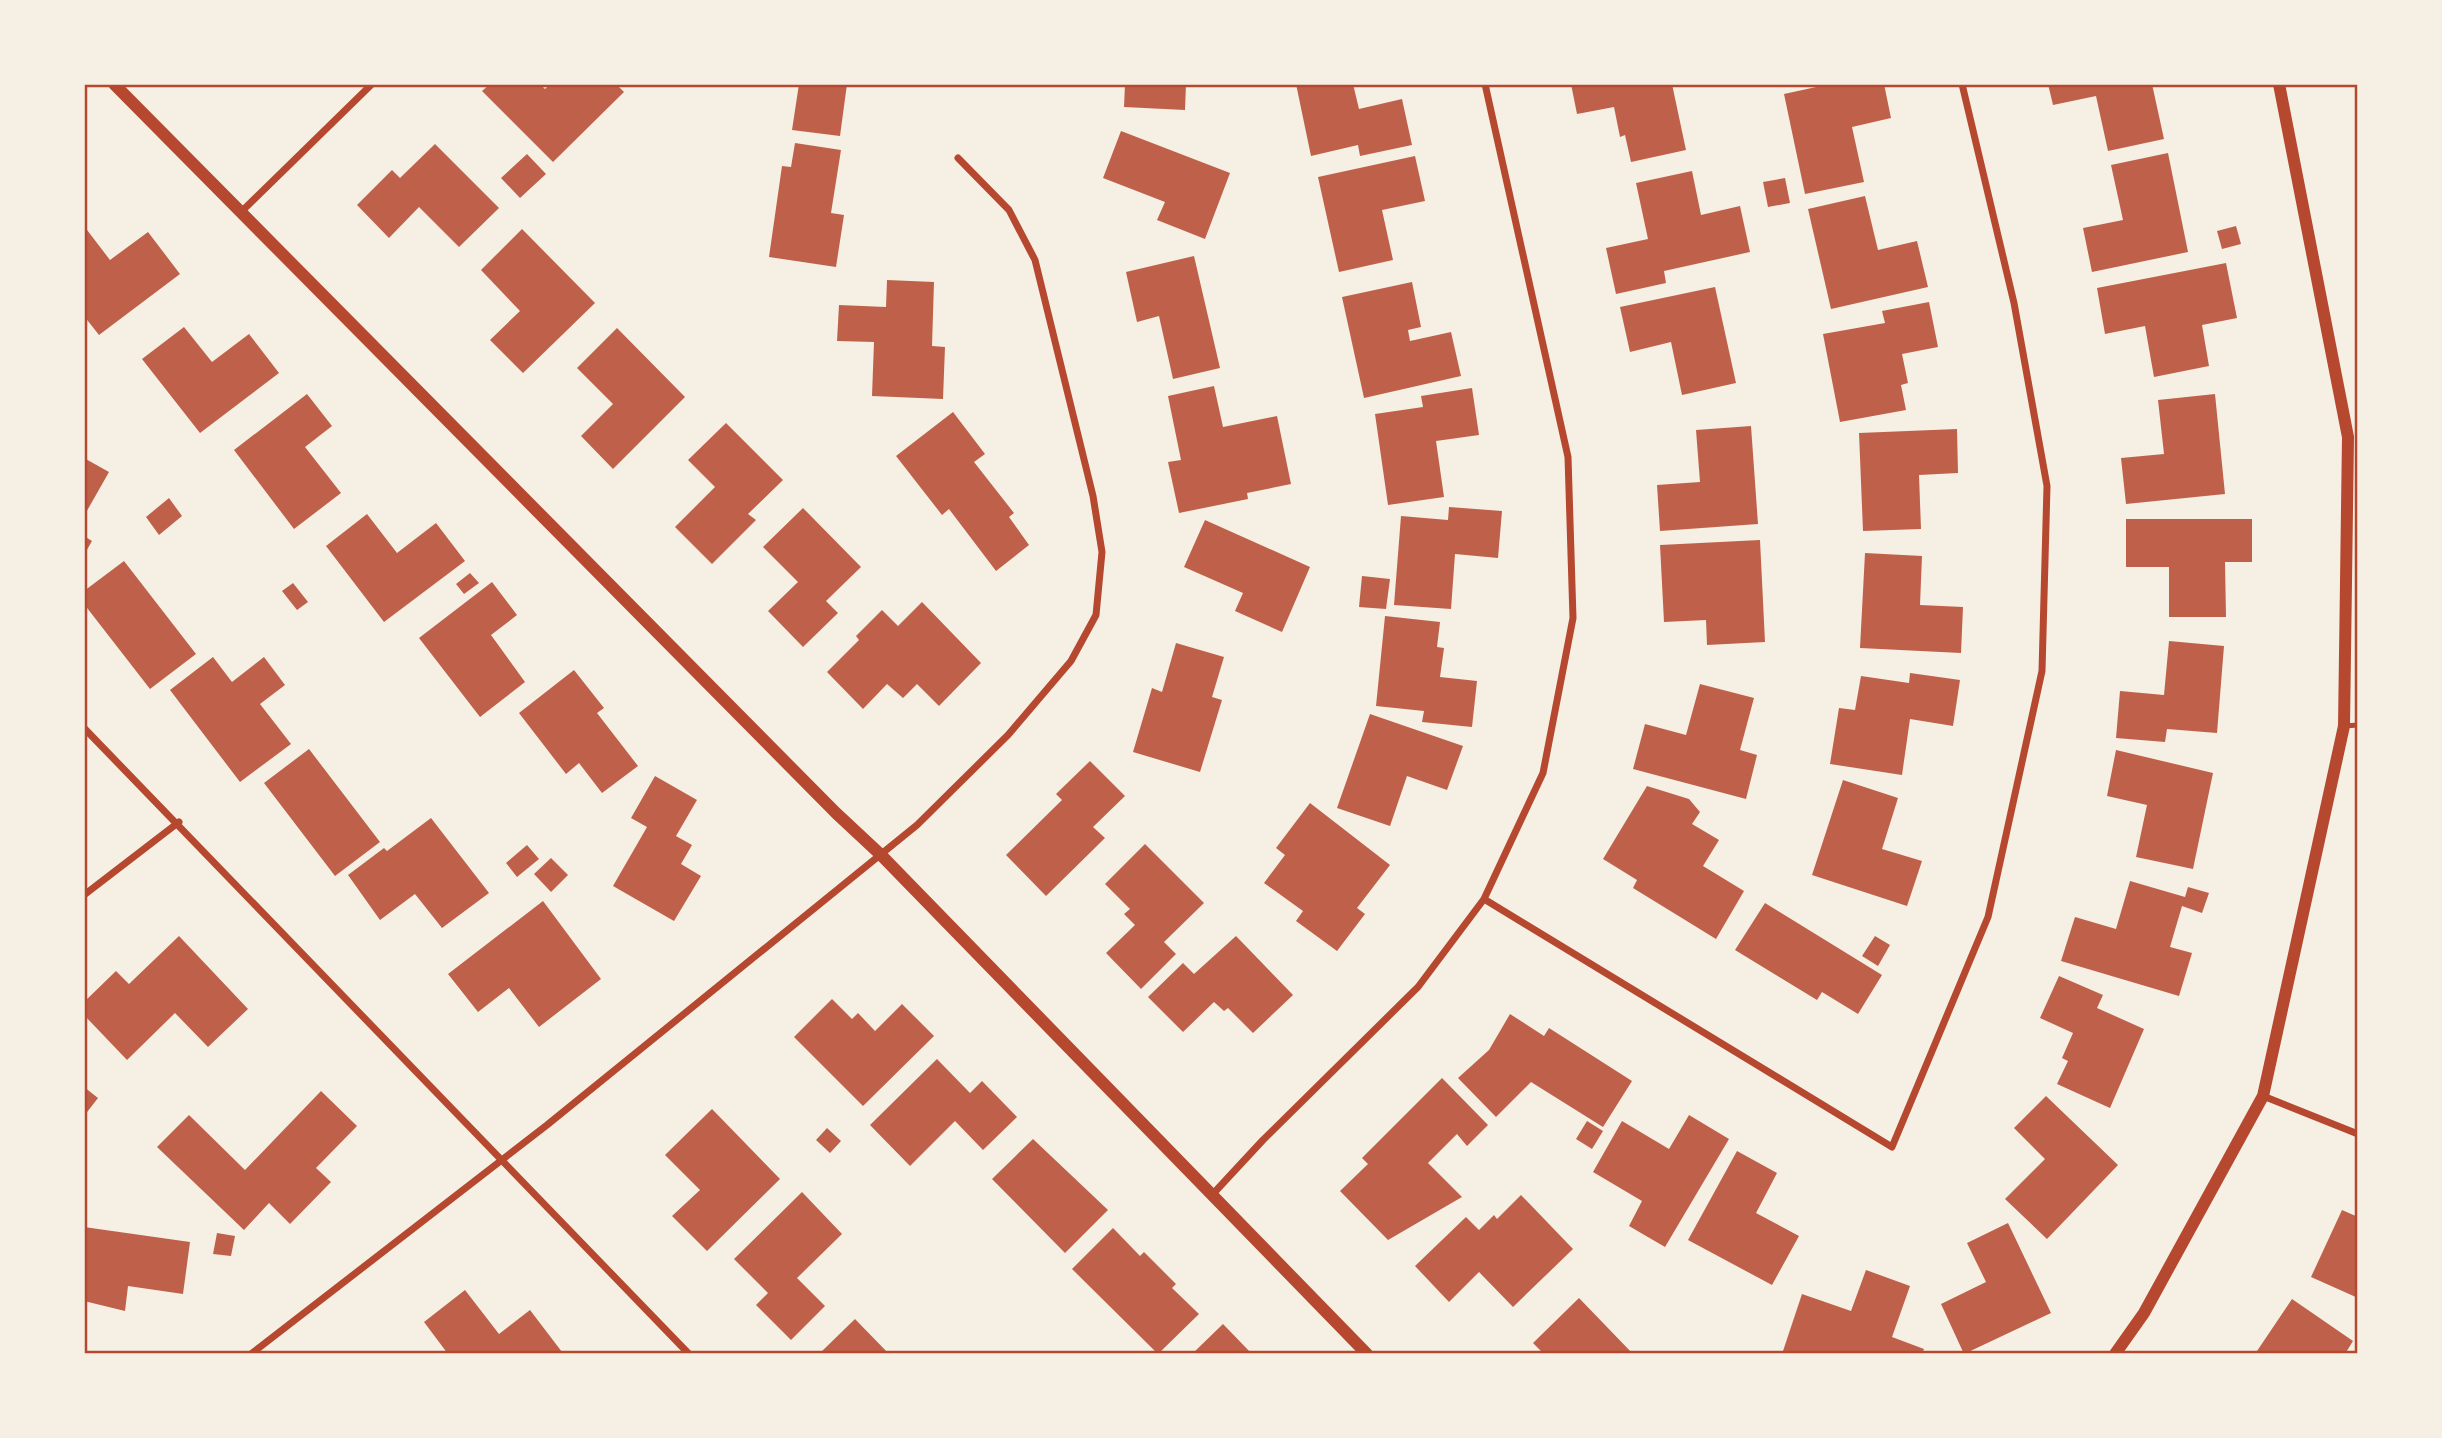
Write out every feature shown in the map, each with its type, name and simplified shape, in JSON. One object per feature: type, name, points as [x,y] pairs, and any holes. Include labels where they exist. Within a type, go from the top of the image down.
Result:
[{"type":"street","points":[[114,84],[836,813],[881,855],[1211,1197],[1367,1354]]},
{"type":"street","points":[[241,212],[372,84]]},
{"type":"street","points":[[1211,1197],[1263,1140],[1418,987],[1484,899],[1543,773],[1573,618],[1568,457],[1485,84]]},
{"type":"street","points":[[1484,899],[1892,1147],[1988,917],[2042,671],[2047,486],[2014,303],[1962,84]]},
{"type":"street","points":[[2115,1354],[2144,1313],[2263,1097],[2344,726],[2348,437],[2279,84]]},
{"type":"street","points":[[251,1354],[502,1161],[934,811],[1008,735],[1071,661],[1096,615],[1102,552],[1093,496],[1035,260],[1009,210],[958,158]]},
{"type":"street","points":[[84,728],[179,822],[689,1354]]},
{"type":"street","points":[[84,895],[179,822]]},
{"type":"street","points":[[2263,1097],[2358,1134]]},
{"type":"lane","points":[[2344,726],[2358,725]]},
{"type":"building","points":[[490,84],[540,84],[545,89],[550,84],[616,84],[624,92],[553,162],[482,91]]},
{"type":"building","points":[[799,84],[847,84],[840,136],[792,130]]},
{"type":"building","points":[[1125,84],[1186,84],[1185,110],[1124,107]]},
{"type":"building","points":[[1296,84],[1353,84],[1359,109],[1402,99],[1412,145],[1360,156],[1358,145],[1311,156]]},
{"type":"building","points":[[1571,84],[1672,84],[1686,150],[1631,162],[1625,135],[1620,137],[1614,107],[1577,114]]},
{"type":"building","points":[[1830,84],[1884,84],[1891,118],[1852,127],[1864,182],[1805,194],[1784,94]]},
{"type":"building","points":[[2048,84],[2152,84],[2164,139],[2108,151],[2096,96],[2053,105]]},
{"type":"building","points":[[1121,131],[1230,173],[1205,239],[1157,220],[1165,202],[1103,178]]},
{"type":"building","points":[[795,143],[841,150],[831,213],[844,215],[836,267],[769,257],[782,166],[791,167]]},
{"type":"building","points":[[435,144],[499,208],[459,247],[419,207],[389,238],[357,205],[392,170],[400,178]]},
{"type":"building","points":[[2168,153],[2188,252],[2092,272],[2083,228],[2123,220],[2111,165]]},
{"type":"building","points":[[527,154],[546,174],[520,198],[501,178]]},
{"type":"building","points":[[1415,156],[1425,201],[1382,210],[1393,260],[1339,272],[1318,177]]},
{"type":"building","points":[[1692,171],[1701,215],[1740,206],[1750,252],[1664,271],[1666,283],[1616,294],[1606,248],[1648,239],[1636,183]]},
{"type":"building","points":[[1785,178],[1790,203],[1768,207],[1763,182]]},
{"type":"building","points":[[1865,196],[1878,250],[1917,241],[1928,287],[1831,309],[1808,209]]},
{"type":"building","points":[[84,226],[110,260],[148,232],[180,274],[99,335],[84,316]]},
{"type":"building","points":[[2236,226],[2241,244],[2222,249],[2217,231]]},
{"type":"building","points":[[522,229],[595,303],[523,373],[490,340],[520,311],[481,270]]},
{"type":"building","points":[[1194,256],[1220,368],[1173,379],[1159,316],[1137,322],[1126,272]]},
{"type":"building","points":[[2226,263],[2237,318],[2202,325],[2209,366],[2154,377],[2145,326],[2105,334],[2097,288]]},
{"type":"building","points":[[887,280],[934,282],[932,346],[945,347],[943,399],[872,396],[874,342],[837,341],[839,305],[886,307]]},
{"type":"building","points":[[1412,282],[1421,327],[1408,330],[1410,341],[1451,332],[1461,376],[1364,398],[1342,297]]},
{"type":"building","points":[[1715,287],[1736,383],[1682,395],[1671,342],[1630,352],[1620,307]]},
{"type":"building","points":[[1929,302],[1938,347],[1902,354],[1908,383],[1901,385],[1906,410],[1840,422],[1823,334],[1885,323],[1882,311]]},
{"type":"building","points":[[184,327],[212,362],[249,334],[279,373],[200,433],[142,359]]},
{"type":"building","points":[[617,328],[685,397],[613,469],[581,436],[613,404],[577,368]]},
{"type":"building","points":[[1214,386],[1223,427],[1277,416],[1291,484],[1247,493],[1248,499],[1179,513],[1168,462],[1181,460],[1168,396]]},
{"type":"building","points":[[1472,388],[1479,435],[1436,441],[1444,497],[1388,505],[1375,414],[1423,407],[1421,396]]},
{"type":"building","points":[[307,394],[332,426],[305,447],[341,493],[294,529],[234,450]]},
{"type":"building","points":[[2215,394],[2225,494],[2126,504],[2121,458],[2164,454],[2158,400]]},
{"type":"building","points":[[953,412],[985,454],[974,462],[1014,513],[1009,517],[1029,545],[996,571],[949,509],[942,515],[896,456]]},
{"type":"building","points":[[726,423],[783,480],[748,514],[756,520],[712,564],[675,527],[715,487],[688,460]]},
{"type":"building","points":[[1751,426],[1758,524],[1660,531],[1657,485],[1700,482],[1696,430]]},
{"type":"building","points":[[1957,429],[1958,473],[1919,475],[1921,529],[1863,531],[1859,433]]},
{"type":"building","points":[[84,458],[109,472],[84,516]]},
{"type":"building","points":[[169,498],[182,516],[159,535],[146,517]]},
{"type":"building","points":[[1449,507],[1502,511],[1498,558],[1455,554],[1451,609],[1394,605],[1401,516],[1448,520]]},
{"type":"building","points":[[803,508],[861,567],[826,601],[838,613],[803,647],[768,611],[798,582],[763,547]]},
{"type":"building","points":[[367,514],[397,553],[436,523],[465,561],[384,622],[326,546]]},
{"type":"building","points":[[2126,519],[2252,519],[2252,562],[2225,562],[2226,617],[2169,617],[2169,567],[2126,567]]},
{"type":"building","points":[[1205,520],[1310,567],[1282,632],[1235,611],[1243,593],[1184,567]]},
{"type":"building","points":[[84,536],[92,541],[84,555]]},
{"type":"building","points":[[1760,540],[1765,642],[1707,645],[1706,620],[1664,622],[1660,545]]},
{"type":"building","points":[[1865,553],[1922,556],[1920,605],[1963,607],[1961,653],[1860,648]]},
{"type":"building","points":[[124,561],[196,654],[150,689],[84,604],[84,591]]},
{"type":"building","points":[[470,573],[479,583],[464,594],[456,584]]},
{"type":"building","points":[[1362,576],[1390,579],[1386,609],[1359,607]]},
{"type":"building","points":[[492,582],[517,615],[491,635],[525,682],[480,717],[419,638]]},
{"type":"building","points":[[293,583],[308,602],[297,610],[282,591]]},
{"type":"building","points":[[922,602],[981,663],[939,706],[917,684],[903,698],[887,684],[863,709],[827,672],[859,640],[856,636],[882,610],[898,626]]},
{"type":"building","points":[[1385,616],[1440,622],[1437,647],[1444,648],[1440,677],[1477,681],[1472,727],[1422,722],[1424,711],[1376,706]]},
{"type":"building","points":[[2169,641],[2224,646],[2217,733],[2167,729],[2165,742],[2116,738],[2120,691],[2164,695]]},
{"type":"building","points":[[1176,643],[1224,657],[1212,697],[1222,700],[1200,772],[1133,752],[1152,688],[1162,692]]},
{"type":"building","points":[[213,657],[232,682],[264,657],[285,685],[260,704],[291,744],[240,782],[170,690]]},
{"type":"building","points":[[574,670],[604,708],[597,713],[638,766],[602,793],[579,763],[566,774],[519,713]]},
{"type":"building","points":[[1910,673],[1960,680],[1953,726],[1910,719],[1902,775],[1830,764],[1839,708],[1855,710],[1861,676],[1909,683]]},
{"type":"building","points":[[1700,684],[1754,698],[1740,750],[1757,755],[1746,799],[1633,769],[1645,724],[1686,735]]},
{"type":"building","points":[[1370,714],[1463,746],[1447,790],[1407,776],[1390,826],[1337,808]]},
{"type":"building","points":[[309,749],[380,842],[335,876],[264,783]]},
{"type":"building","points":[[2116,750],[2213,773],[2193,869],[2136,857],[2147,805],[2107,796]]},
{"type":"building","points":[[1090,761],[1125,796],[1093,827],[1105,838],[1046,896],[1006,855],[1062,800],[1056,794]]},
{"type":"building","points":[[655,776],[697,800],[676,836],[692,845],[681,864],[701,876],[674,921],[613,886],[647,827],[631,818]]},
{"type":"building","points":[[1843,780],[1898,798],[1882,849],[1922,861],[1907,906],[1812,875]]},
{"type":"building","points":[[1647,786],[1689,799],[1700,812],[1692,824],[1719,840],[1703,866],[1744,891],[1716,939],[1633,888],[1637,880],[1603,859]]},
{"type":"building","points":[[1310,803],[1390,865],[1357,908],[1365,914],[1337,951],[1296,921],[1303,911],[1264,883],[1285,855],[1276,848]]},
{"type":"building","points":[[431,818],[489,893],[442,928],[415,894],[380,920],[348,875],[384,848],[387,851]]},
{"type":"building","points":[[1145,844],[1204,903],[1164,942],[1176,954],[1141,989],[1106,953],[1135,925],[1124,914],[1130,909],[1105,884]]},
{"type":"building","points":[[527,845],[539,859],[517,877],[506,863]]},
{"type":"building","points":[[551,858],[568,875],[551,892],[534,874]]},
{"type":"building","points":[[2130,881],[2185,897],[2188,887],[2209,893],[2202,913],[2182,906],[2170,947],[2192,953],[2179,996],[2061,961],[2075,917],[2116,929]]},
{"type":"building","points":[[543,901],[601,979],[539,1027],[509,988],[478,1012],[448,974]]},
{"type":"building","points":[[1765,903],[1882,975],[1858,1014],[1822,992],[1817,1000],[1735,950]]},
{"type":"building","points":[[179,936],[248,1009],[208,1047],[175,1013],[127,1060],[84,1015],[84,1002],[116,971],[129,984]]},
{"type":"building","points":[[1236,936],[1293,995],[1253,1033],[1228,1008],[1224,1011],[1214,1002],[1183,1032],[1148,997],[1183,963],[1194,974]]},
{"type":"building","points":[[1875,936],[1890,945],[1878,966],[1862,956]]},
{"type":"building","points":[[2059,976],[2103,995],[2097,1008],[2144,1029],[2110,1108],[2057,1084],[2068,1061],[2062,1058],[2073,1033],[2040,1018]]},
{"type":"building","points":[[832,999],[852,1019],[858,1013],[875,1031],[902,1004],[934,1036],[863,1106],[794,1037]]},
{"type":"building","points":[[1510,1014],[1544,1036],[1549,1028],[1632,1081],[1603,1127],[1531,1082],[1496,1117],[1458,1078],[1489,1050]]},
{"type":"building","points":[[937,1059],[970,1093],[982,1081],[1017,1117],[983,1150],[955,1121],[910,1166],[870,1125]]},
{"type":"building","points":[[1442,1078],[1488,1125],[1467,1146],[1457,1134],[1428,1163],[1462,1197],[1388,1240],[1340,1191],[1368,1164],[1362,1158]]},
{"type":"building","points":[[84,1087],[98,1098],[84,1116]]},
{"type":"building","points":[[321,1091],[357,1126],[316,1168],[331,1182],[290,1224],[269,1203],[244,1230],[157,1147],[189,1115],[245,1170]]},
{"type":"building","points":[[2046,1096],[2118,1165],[2047,1239],[2005,1199],[2045,1159],[2014,1128]]},
{"type":"building","points":[[712,1109],[780,1179],[707,1251],[672,1216],[700,1190],[665,1155]]},
{"type":"building","points":[[1689,1115],[1729,1139],[1665,1247],[1629,1226],[1642,1201],[1593,1172],[1622,1121],[1669,1149]]},
{"type":"building","points":[[1587,1121],[1603,1131],[1592,1149],[1576,1139]]},
{"type":"building","points":[[827,1128],[841,1141],[830,1153],[816,1140]]},
{"type":"building","points":[[1033,1139],[1108,1210],[1065,1253],[992,1179]]},
{"type":"building","points":[[1737,1151],[1777,1173],[1756,1213],[1799,1236],[1772,1285],[1688,1240]]},
{"type":"building","points":[[802,1192],[842,1234],[797,1278],[825,1306],[791,1340],[756,1305],[768,1293],[734,1259]]},
{"type":"building","points":[[1521,1195],[1573,1249],[1513,1307],[1479,1272],[1449,1302],[1415,1266],[1466,1217],[1479,1230],[1494,1215],[1497,1219]]},
{"type":"building","points":[[2342,1210],[2358,1217],[2358,1298],[2311,1277]]},
{"type":"building","points":[[2008,1223],[2051,1313],[1964,1354],[1941,1304],[1986,1282],[1967,1243]]},
{"type":"building","points":[[84,1227],[190,1242],[183,1294],[128,1286],[125,1311],[84,1301]]},
{"type":"building","points":[[1113,1228],[1140,1256],[1144,1252],[1176,1284],[1172,1288],[1199,1314],[1158,1354],[1072,1269]]},
{"type":"building","points":[[217,1233],[235,1236],[231,1256],[213,1254]]},
{"type":"building","points":[[1866,1270],[1910,1286],[1892,1337],[1924,1349],[1922,1354],[1791,1354],[1783,1351],[1802,1294],[1851,1311]]},
{"type":"building","points":[[465,1290],[499,1334],[530,1310],[562,1352],[448,1354],[424,1322]]},
{"type":"building","points":[[1579,1298],[1633,1354],[1544,1354],[1533,1343]]},
{"type":"building","points":[[2292,1299],[2353,1341],[2345,1354],[2255,1354]]},
{"type":"building","points":[[855,1319],[889,1354],[819,1354]]},
{"type":"building","points":[[1223,1324],[1252,1354],[1192,1354]]}]
